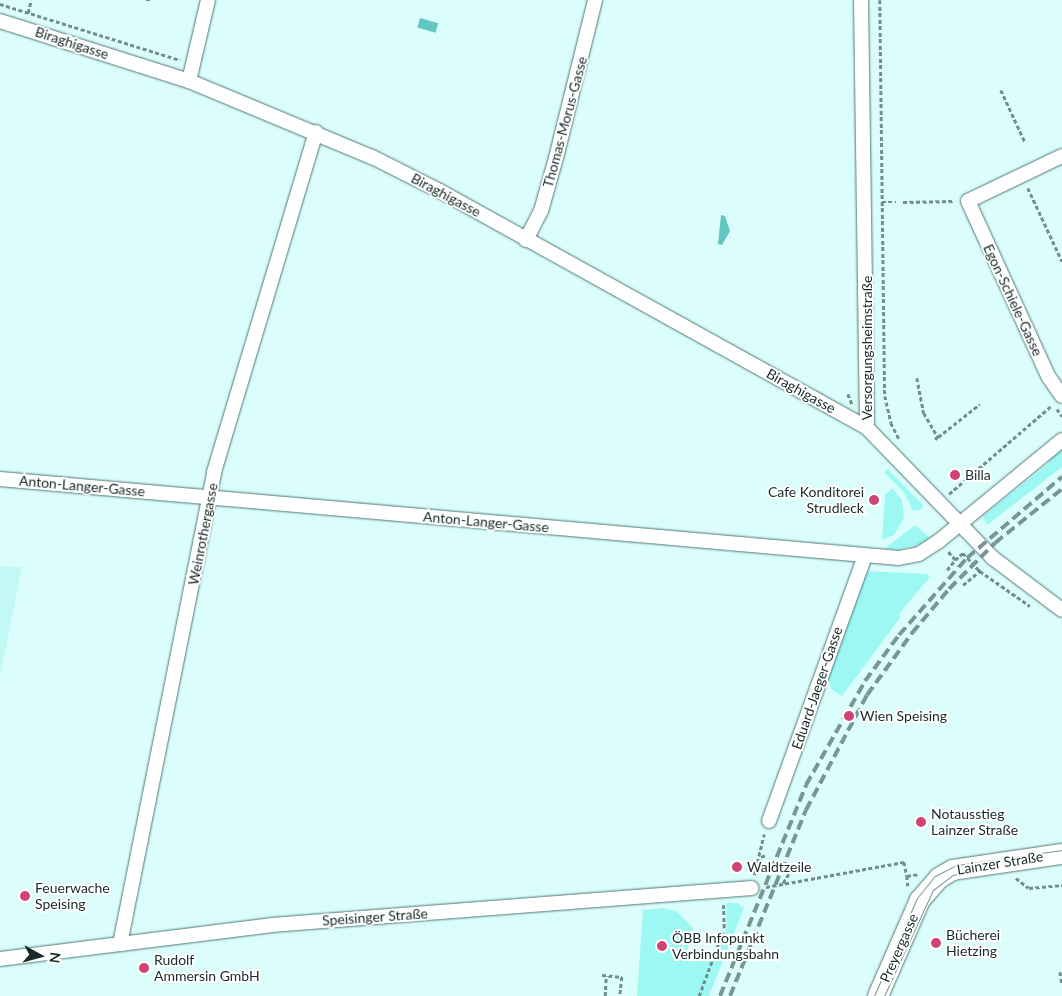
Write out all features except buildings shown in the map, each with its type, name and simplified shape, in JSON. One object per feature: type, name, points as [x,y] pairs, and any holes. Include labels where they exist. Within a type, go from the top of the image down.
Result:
[{"type":"main road","name":"Lainzer Straße","points":[[920,900],[931,885],[946,873],[994,862],[1062,854]]},
{"type":"main road","name":"Preyergasse","points":[[878,996],[920,900]]},
{"type":"street","points":[[189,81],[208,0]]},
{"type":"street","name":"Thomas-Morus-Gasse","points":[[526,240],[540,211],[554,167],[595,0]]},
{"type":"street","name":"Versorgungsheimstraße","points":[[861,0],[867,428],[993,558],[1062,610]]},
{"type":"street","name":"Biraghigasse","points":[[0,21],[189,81],[316,132],[440,191],[867,428]]},
{"type":"street","name":"Weinrothergasse","points":[[120,944],[211,497],[214,472],[316,132]]},
{"type":"street","points":[[968,201],[1062,156]]},
{"type":"street","name":"Egon-Schiele-Gasse","points":[[968,201],[1048,376],[1062,396]]},
{"type":"street","name":"Anton-Langer-Gasse","points":[[0,479],[899,558],[919,554],[1062,440]]},
{"type":"street","name":"Eduard-Jaeger-Gasse","points":[[769,821],[865,556]]},
{"type":"street","name":"Speisinger Straße","points":[[0,959],[272,925],[750,888]]},
{"type":"path","points":[[28,13],[31,0]]},
{"type":"path","points":[[146,0],[151,0]]},
{"type":"path","points":[[880,0],[885,396],[891,423],[904,445]]},
{"type":"path","points":[[0,4],[194,64]]},
{"type":"path","points":[[1001,90],[1025,142]]},
{"type":"path","points":[[1030,191],[1062,261]]},
{"type":"path","points":[[903,202],[968,201]]},
{"type":"path","points":[[882,202],[896,202]]},
{"type":"path","points":[[917,378],[924,413],[936,439],[980,404]]},
{"type":"path","points":[[949,493],[1053,404],[1062,416]]},
{"type":"path","points":[[942,486],[954,498]]},
{"type":"path","points":[[955,560],[963,553],[980,571],[1032,607]]},
{"type":"path","points":[[963,585],[993,558]]},
{"type":"path","points":[[750,888],[761,857],[769,821]]},
{"type":"path","points":[[761,857],[766,855]]},
{"type":"path","points":[[773,886],[904,862],[907,876],[924,873]]},
{"type":"path","points":[[994,862],[1029,888],[1062,885]]},
{"type":"path","points":[[783,884],[793,867]]},
{"type":"path","points":[[699,996],[724,928],[723,902]]},
{"type":"path","points":[[1060,972],[1062,983]]},
{"type":"path","points":[[602,975],[622,977],[620,996]]},
{"type":"path","points":[[605,996],[606,976]]},
{"type":"shaded area","points":[[420,18],[438,23],[436,33],[417,28]]},
{"type":"shaded area","points":[[721,215],[725,216],[730,231],[722,245],[718,244]]},
{"type":"shaded area","points":[[1062,448],[1062,467],[987,525],[983,516],[1049,463],[1048,458]]},
{"type":"shaded area","points":[[888,469],[924,506],[920,510],[913,511],[905,494],[884,472]]},
{"type":"shaded area","points":[[892,488],[902,500],[904,518],[894,535],[882,540],[885,495]]},
{"type":"shaded area","points":[[915,525],[930,538],[924,543],[898,550],[885,548]]},
{"type":"shaded area","points":[[0,566],[22,567],[0,677]]},
{"type":"shaded area","points":[[866,571],[927,574],[930,577],[899,614],[900,618],[842,696],[832,690],[827,674]]},
{"type":"shaded area","points":[[726,903],[737,903],[744,908],[709,996],[637,996],[643,910],[663,908],[676,911],[694,929],[687,950],[715,960],[727,928]]},
{"type":"tram line","points":[[874,996],[917,898],[935,876],[957,865],[1062,850]]},
{"type":"tram line","points":[[884,996],[933,890],[953,875],[984,867]]},
{"type":"railway","points":[[720,996],[806,785],[865,681],[899,635],[967,558],[1062,477]]},
{"type":"railway","points":[[730,996],[806,810],[867,695],[912,633],[949,589],[995,543],[1062,489]]},
{"type":"place","name":"Billa","points":[[955,475]]},
{"type":"place","name":"Cafe Konditorei Strudleck","points":[[874,500]]},
{"type":"place","name":"Wien Speising","points":[[849,716]]},
{"type":"place","name":"Notausstieg Lainzer Straße","points":[[921,822]]},
{"type":"place","name":"Waldtzeile","points":[[737,867]]},
{"type":"place","name":"Feuerwache Speising","points":[[25,896]]},
{"type":"place","name":"Bücherei Hietzing","points":[[936,943]]},
{"type":"place","name":"ÖBB Infopunkt Verbindungsbahn","points":[[662,946]]},
{"type":"place","name":"Rudolf Ammersin GmbH","points":[[144,968]]}]
